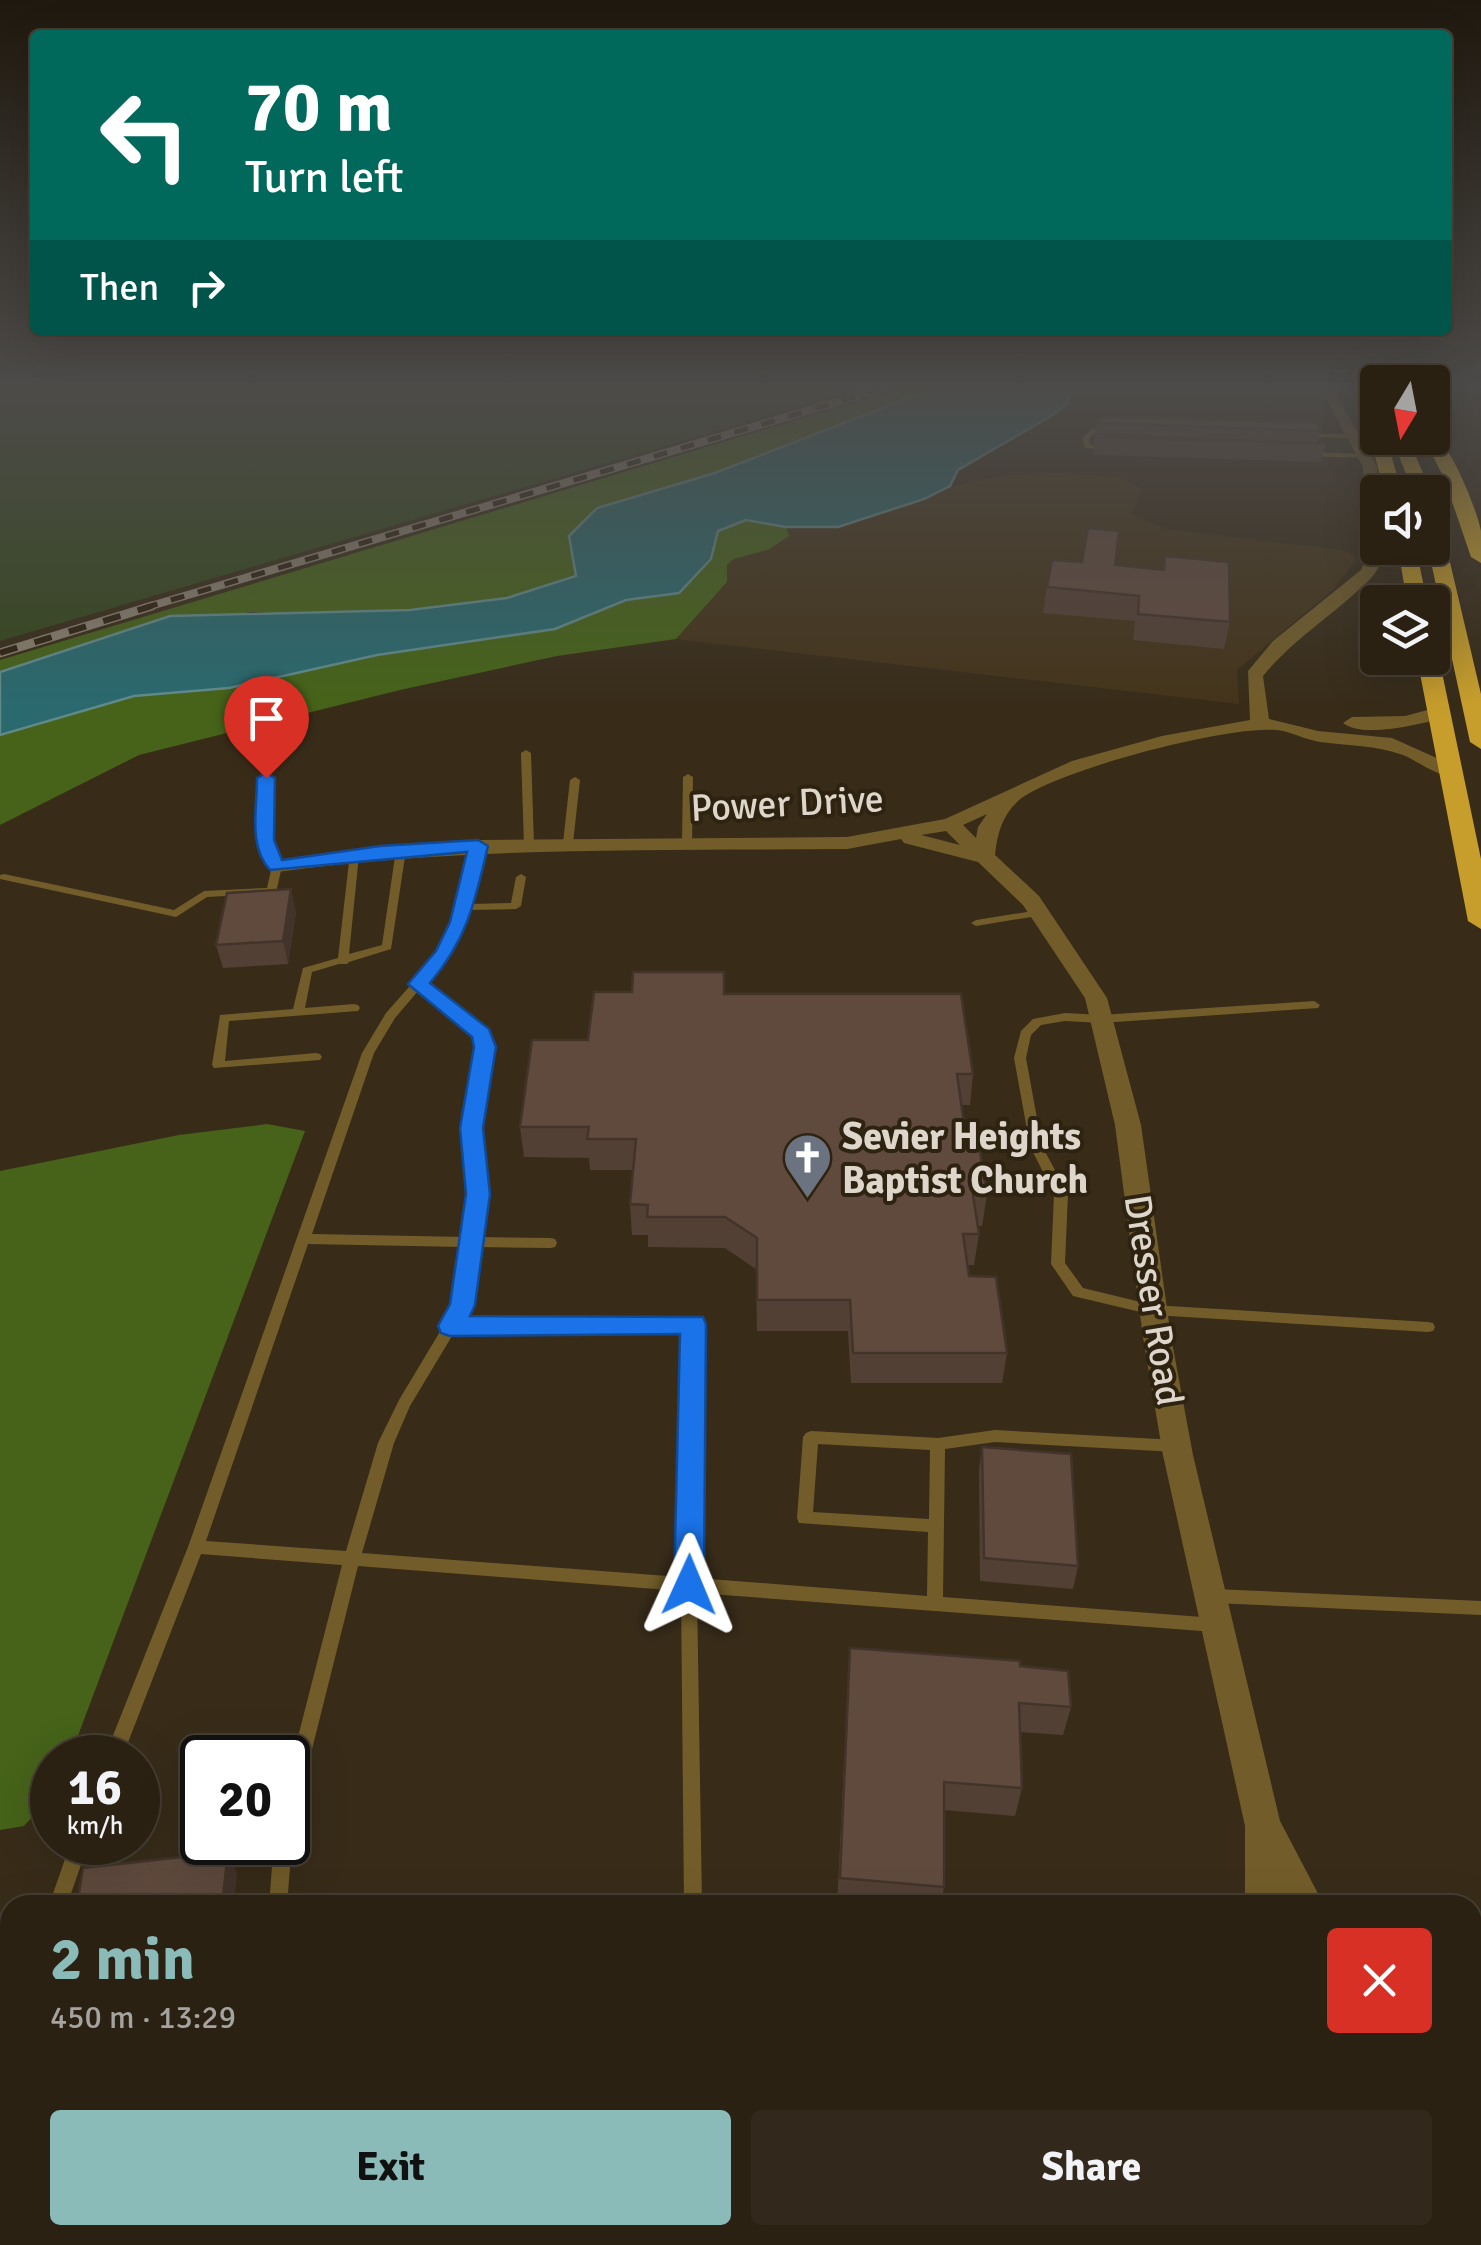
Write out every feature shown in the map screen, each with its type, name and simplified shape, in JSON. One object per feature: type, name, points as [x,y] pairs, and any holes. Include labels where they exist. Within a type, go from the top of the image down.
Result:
[{"type":"highway","points":[[1459,493],[1481,557]]},
{"type":"highway","points":[[1441,565],[1481,742]]},
{"type":"highway","points":[[1431,675],[1481,920]]},
{"type":"street","points":[[1260,724],[1254,676],[1279,645],[1368,572],[1376,552],[1370,493]]},
{"type":"street","name":"Power Drive","points":[[1283,725],[1307,719],[1377,725],[1439,712]]},
{"type":"street","name":"Power Drive","points":[[277,866],[401,850],[478,846],[846,843],[950,824],[1079,765],[1162,742],[1260,724],[1283,725],[1316,736],[1384,742],[1452,772]]},
{"type":"street","points":[[866,839],[920,839],[984,856],[988,826],[1011,798]]},
{"type":"street","name":"Dresser Road","points":[[950,824],[1039,913],[1096,998],[1128,1125],[1176,1446],[1263,1826],[1264,1895]]},
{"type":"street","name":"Dresser Road","points":[[1263,1826],[1301,1895]]},
{"type":"lane","points":[[526,753],[529,844]]},
{"type":"lane","points":[[686,843],[688,777]]},
{"type":"lane","points":[[4,877],[176,914],[204,894],[272,891],[277,866],[268,856],[265,840],[266,778]]},
{"type":"lane","points":[[568,843],[575,780]]},
{"type":"lane","points":[[122,1735],[196,1546],[368,1052],[390,1016],[445,953],[464,907],[478,846]]},
{"type":"lane","points":[[298,1012],[307,970],[387,947],[401,850]]},
{"type":"lane","points":[[343,962],[354,855]]},
{"type":"lane","points":[[464,907],[516,906],[521,877]]},
{"type":"lane","points":[[976,923],[1039,913]]},
{"type":"lane","points":[[307,1735],[386,1443],[404,1404],[463,1305],[478,1194],[472,1128],[485,1047],[482,1034],[418,984]]},
{"type":"lane","points":[[1314,1005],[1065,1017],[1037,1022],[1025,1034],[1020,1058],[1036,1146],[1061,1194],[1058,1264],[1078,1292],[1153,1310],[1428,1327]]},
{"type":"lane","points":[[316,1057],[218,1064],[224,1018],[354,1008]]},
{"type":"lane","points":[[304,1239],[550,1243]]},
{"type":"lane","points":[[450,1326],[694,1324],[689,1585],[693,1895]]},
{"type":"lane","points":[[936,1526],[805,1518],[811,1438],[938,1444],[995,1436],[1176,1446]]},
{"type":"lane","points":[[935,1604],[938,1444]]},
{"type":"lane","points":[[196,1546],[1218,1626]]},
{"type":"lane","points":[[1211,1596],[1481,1608]]},
{"type":"lane","points":[[61,1895],[72,1865]]},
{"type":"lane","points":[[279,1895],[281,1865]]},
{"type":"shaded area","points":[[932,493],[1140,493],[1132,514],[1166,529],[1340,550],[1354,554],[1356,560],[1336,587],[1237,670],[1239,704],[676,639],[727,582],[726,565],[734,559],[769,550],[789,536],[786,527],[838,527]]},
{"type":"green space","points":[[0,493],[505,493],[0,641]]},
{"type":"green space","points":[[555,493],[648,493],[597,508],[574,562],[576,576],[507,598],[410,610],[317,615],[249,612],[80,647],[0,672],[0,660]]},
{"type":"green space","points":[[746,520],[786,527],[789,536],[768,550],[734,559],[727,565],[727,582],[676,639],[557,656],[400,690],[139,755],[0,825],[0,735],[134,696],[230,688],[377,655],[555,629],[626,600],[679,593],[711,559],[717,531]]},
{"type":"green space","points":[[267,1124],[305,1131],[78,1735],[30,1735],[30,1819],[24,1826],[0,1830],[0,1171],[179,1135]]},
{"type":"water","points":[[648,493],[936,493],[838,527],[786,527],[746,520],[718,531],[711,559],[679,593],[626,600],[555,629],[377,655],[229,688],[134,696],[0,735],[0,672],[170,616],[410,610],[507,598],[576,576],[569,536],[597,508]]},
{"type":"building","points":[[1088,528],[1119,531],[1115,565],[1164,570],[1165,556],[1229,562],[1230,622],[1138,614],[1139,596],[1047,587],[1052,560],[1082,562]]},
{"type":"building","points":[[291,889],[283,941],[216,945],[227,893]]},
{"type":"building","name":"Sevier Heights Baptist Church","points":[[633,972],[724,972],[724,994],[961,994],[973,1074],[957,1074],[967,1145],[979,1145],[987,1195],[973,1195],[979,1234],[963,1234],[969,1276],[996,1277],[1007,1353],[853,1353],[850,1300],[757,1300],[757,1238],[725,1217],[647,1217],[648,1205],[630,1204],[636,1139],[587,1139],[589,1127],[520,1127],[532,1040],[588,1040],[594,992],[632,992]]},
{"type":"building","points":[[982,1447],[1071,1454],[1078,1566],[984,1558]]},
{"type":"building","points":[[850,1648],[1020,1661],[1020,1666],[1068,1671],[1071,1707],[1019,1703],[1022,1788],[944,1782],[944,1887],[840,1878]]},
{"type":"building","points":[[180,1857],[180,1865],[227,1865],[223,1895],[79,1895],[83,1868],[160,1865],[160,1860]]},
{"type":"railway","points":[[144,608],[532,493]]},
{"type":"railway","points":[[0,653],[152,606]]},
{"type":"place","name":"Sevier Heights Baptist Church","points":[[807,1200]]},
{"type":"route","points":[[266,778],[265,840],[268,856],[277,866],[380,852],[478,846],[460,922],[445,953],[418,984],[482,1034],[485,1047],[472,1128],[478,1194],[463,1305],[450,1326],[694,1324],[689,1585]]}]
